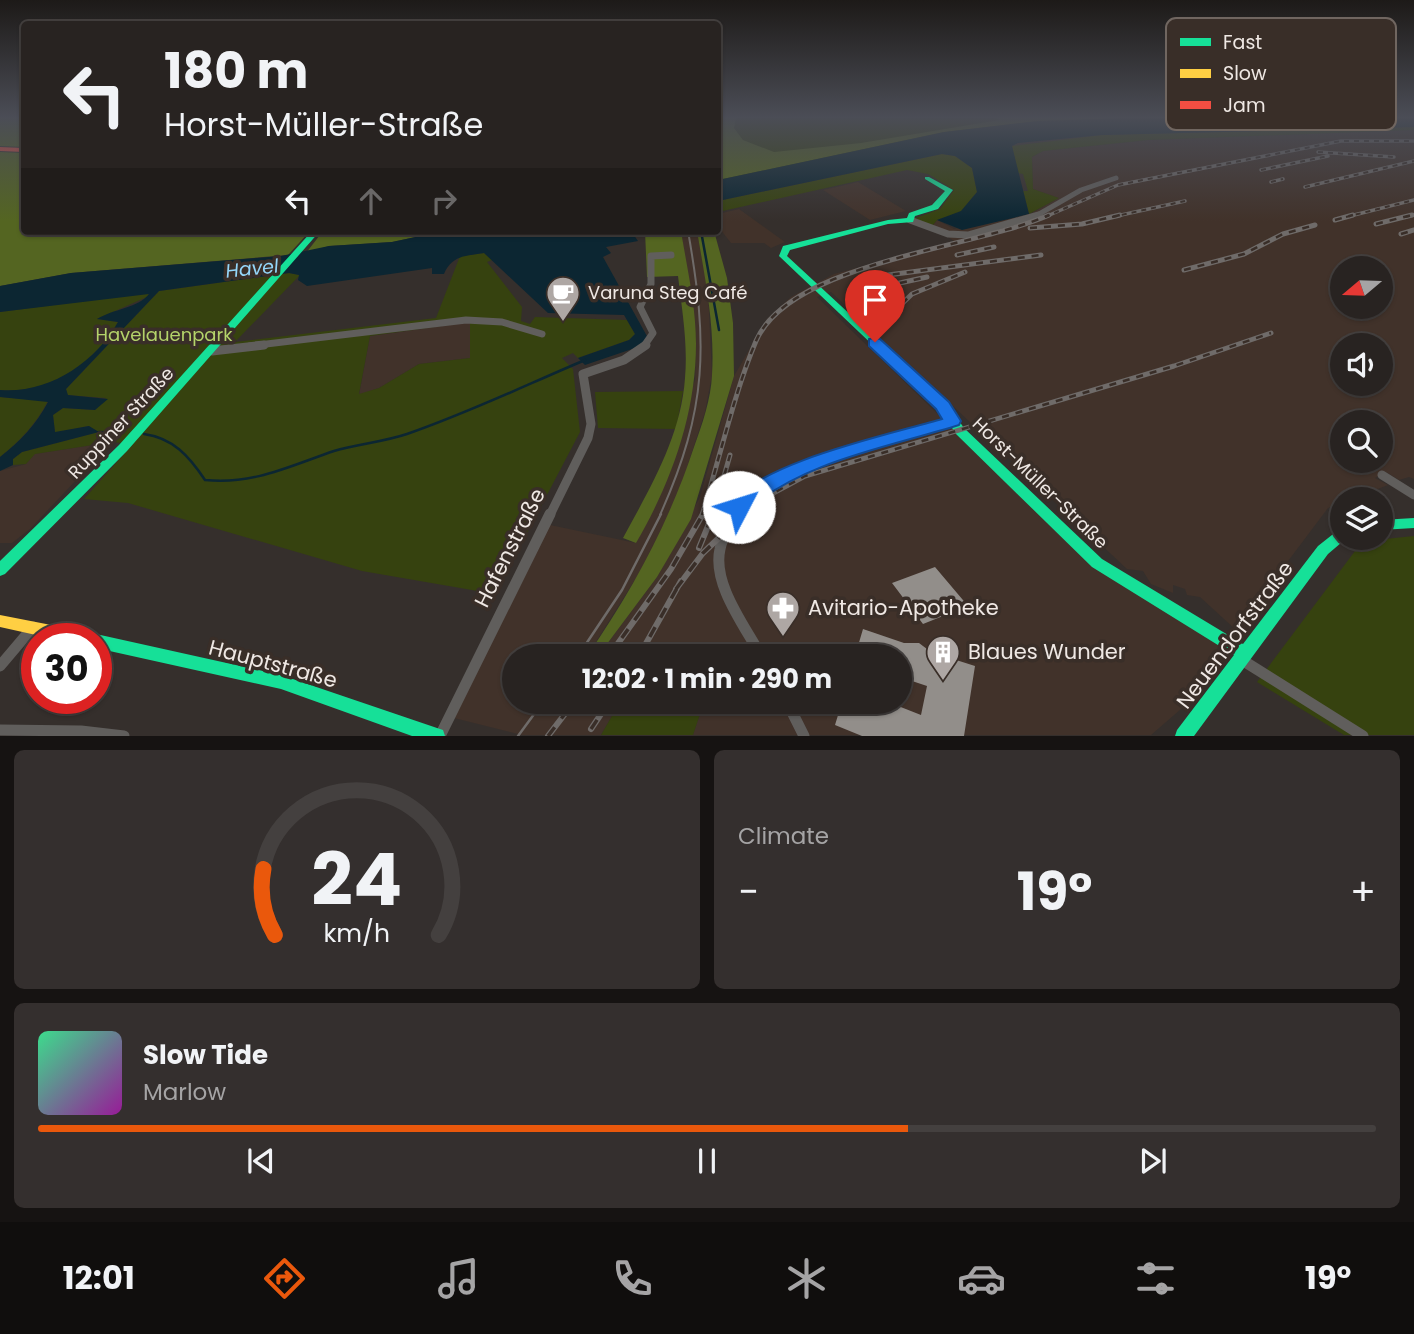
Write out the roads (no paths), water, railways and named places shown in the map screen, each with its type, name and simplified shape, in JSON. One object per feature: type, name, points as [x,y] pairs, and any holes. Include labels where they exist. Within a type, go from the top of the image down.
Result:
[{"type":"main road","name":"Horst-Müller-Straße","points":[[927,178],[948,187],[948,193],[935,207],[912,215],[910,220],[888,222],[786,248],[782,256],[943,406],[952,421],[1097,563],[1185,614],[1244,657]]},
{"type":"main road","name":"Ruppiner Straße","points":[[0,570],[67,507],[129,441],[212,351],[312,235]]},
{"type":"main road","points":[[1393,524],[1414,523]]},
{"type":"main road","name":"Neuendorfstraße","points":[[1182,736],[1317,558],[1330,546]]},
{"type":"main road","points":[[0,621],[21,625]]},
{"type":"main road","name":"Hauptstraße","points":[[112,645],[281,682],[438,736]]},
{"type":"street","name":"Horst-Müller-Straße","points":[[910,220],[948,234],[973,234],[1035,217],[1082,190],[1116,178]]},
{"type":"street","name":"Hafenstraße","points":[[438,736],[588,438],[591,424],[583,373],[637,352],[650,344],[653,333],[640,307],[651,284],[651,256],[671,255]]},
{"type":"street","points":[[212,351],[466,320],[502,322],[542,334]]},
{"type":"street","points":[[755,644],[724,586],[718,564],[720,547],[739,507],[759,488],[796,469],[952,421]]},
{"type":"street","points":[[1382,474],[1414,495]]},
{"type":"street","points":[[0,666],[21,641]]},
{"type":"street","points":[[1244,657],[1363,736]]},
{"type":"street","points":[[794,714],[804,736]]},
{"type":"street","points":[[0,730],[80,731],[124,736]]},
{"type":"water","points":[[848,152],[1014,152],[1029,214],[962,230],[937,220],[961,211],[977,192],[972,168],[955,156],[942,154],[721,200],[721,179]]},
{"type":"water","name":"Havel","points":[[425,235],[634,235],[638,241],[606,247],[611,253],[603,257],[648,338],[638,347],[585,365],[578,358],[629,340],[635,334],[624,315],[548,313],[484,253],[455,260],[444,274],[432,274],[432,268],[307,286],[298,280],[299,275],[289,273],[159,291],[66,389],[68,395],[108,399],[95,410],[63,408],[53,415],[55,432],[89,426],[99,432],[22,452],[13,459],[13,465],[0,471],[0,457],[27,432],[48,402],[0,397],[0,390],[35,387],[68,373],[97,350],[118,322],[97,319],[132,305],[149,294],[0,312],[0,286],[71,273],[281,256],[329,246],[392,242]]},
{"type":"waterway","points":[[702,235],[719,330]]},
{"type":"waterway","points":[[144,434],[164,440],[179,449],[205,480],[239,480],[271,473],[334,451],[407,434],[585,360]]},
{"type":"waterway","points":[[99,432],[122,433]]},
{"type":"tram line","points":[[660,515],[687,441],[700,375],[699,308],[689,235]]},
{"type":"tram line","points":[[586,644],[622,590],[661,514]]},
{"type":"tram line","points":[[518,736],[534,714]]},
{"type":"railway","points":[[1045,217],[1118,185],[1283,152]]},
{"type":"railway","points":[[1323,152],[1394,157]]},
{"type":"railway","points":[[1261,170],[1328,156]]},
{"type":"railway","points":[[1305,187],[1414,161]]},
{"type":"railway","points":[[1271,182],[1283,179]]},
{"type":"railway","points":[[1346,217],[1414,200]]},
{"type":"railway","points":[[1112,217],[1185,201]]},
{"type":"railway","points":[[702,515],[748,361],[756,341],[775,314],[805,293],[844,275],[1016,227],[1049,215]]},
{"type":"railway","points":[[1030,228],[1082,224],[1120,215]]},
{"type":"railway","points":[[1335,220],[1353,215]]},
{"type":"railway","points":[[1376,224],[1412,215]]},
{"type":"railway","points":[[1405,217],[1414,215]]},
{"type":"railway","points":[[1184,270],[1244,254],[1283,234],[1315,225]]},
{"type":"railway","points":[[1401,234],[1414,230]]},
{"type":"railway","points":[[957,255],[994,247]]},
{"type":"railway","points":[[865,278],[1041,255]]},
{"type":"railway","points":[[882,323],[912,294],[965,272]]},
{"type":"railway","points":[[859,292],[927,277]]},
{"type":"railway","points":[[742,515],[766,497],[805,476],[1174,366],[1271,333]]},
{"type":"railway","points":[[713,515],[730,455]]},
{"type":"railway","points":[[618,644],[671,569],[703,514]]},
{"type":"railway","points":[[699,548],[713,514]]},
{"type":"railway","points":[[678,586],[703,553],[744,514]]},
{"type":"railway","points":[[678,586],[681,581]]},
{"type":"railway","points":[[646,644],[678,586]]},
{"type":"railway","points":[[548,736],[565,714]]},
{"type":"railway","points":[[591,729],[601,714]]},
{"type":"place","name":"Varuna Steg Café","points":[[563,323]]},
{"type":"place","name":"Avitario-Apotheke","points":[[783,638]]},
{"type":"place","name":"Blaues Wunder","points":[[943,682]]},
{"type":"park label","name":"Havelauenpark","points":[[164,335]]}]
